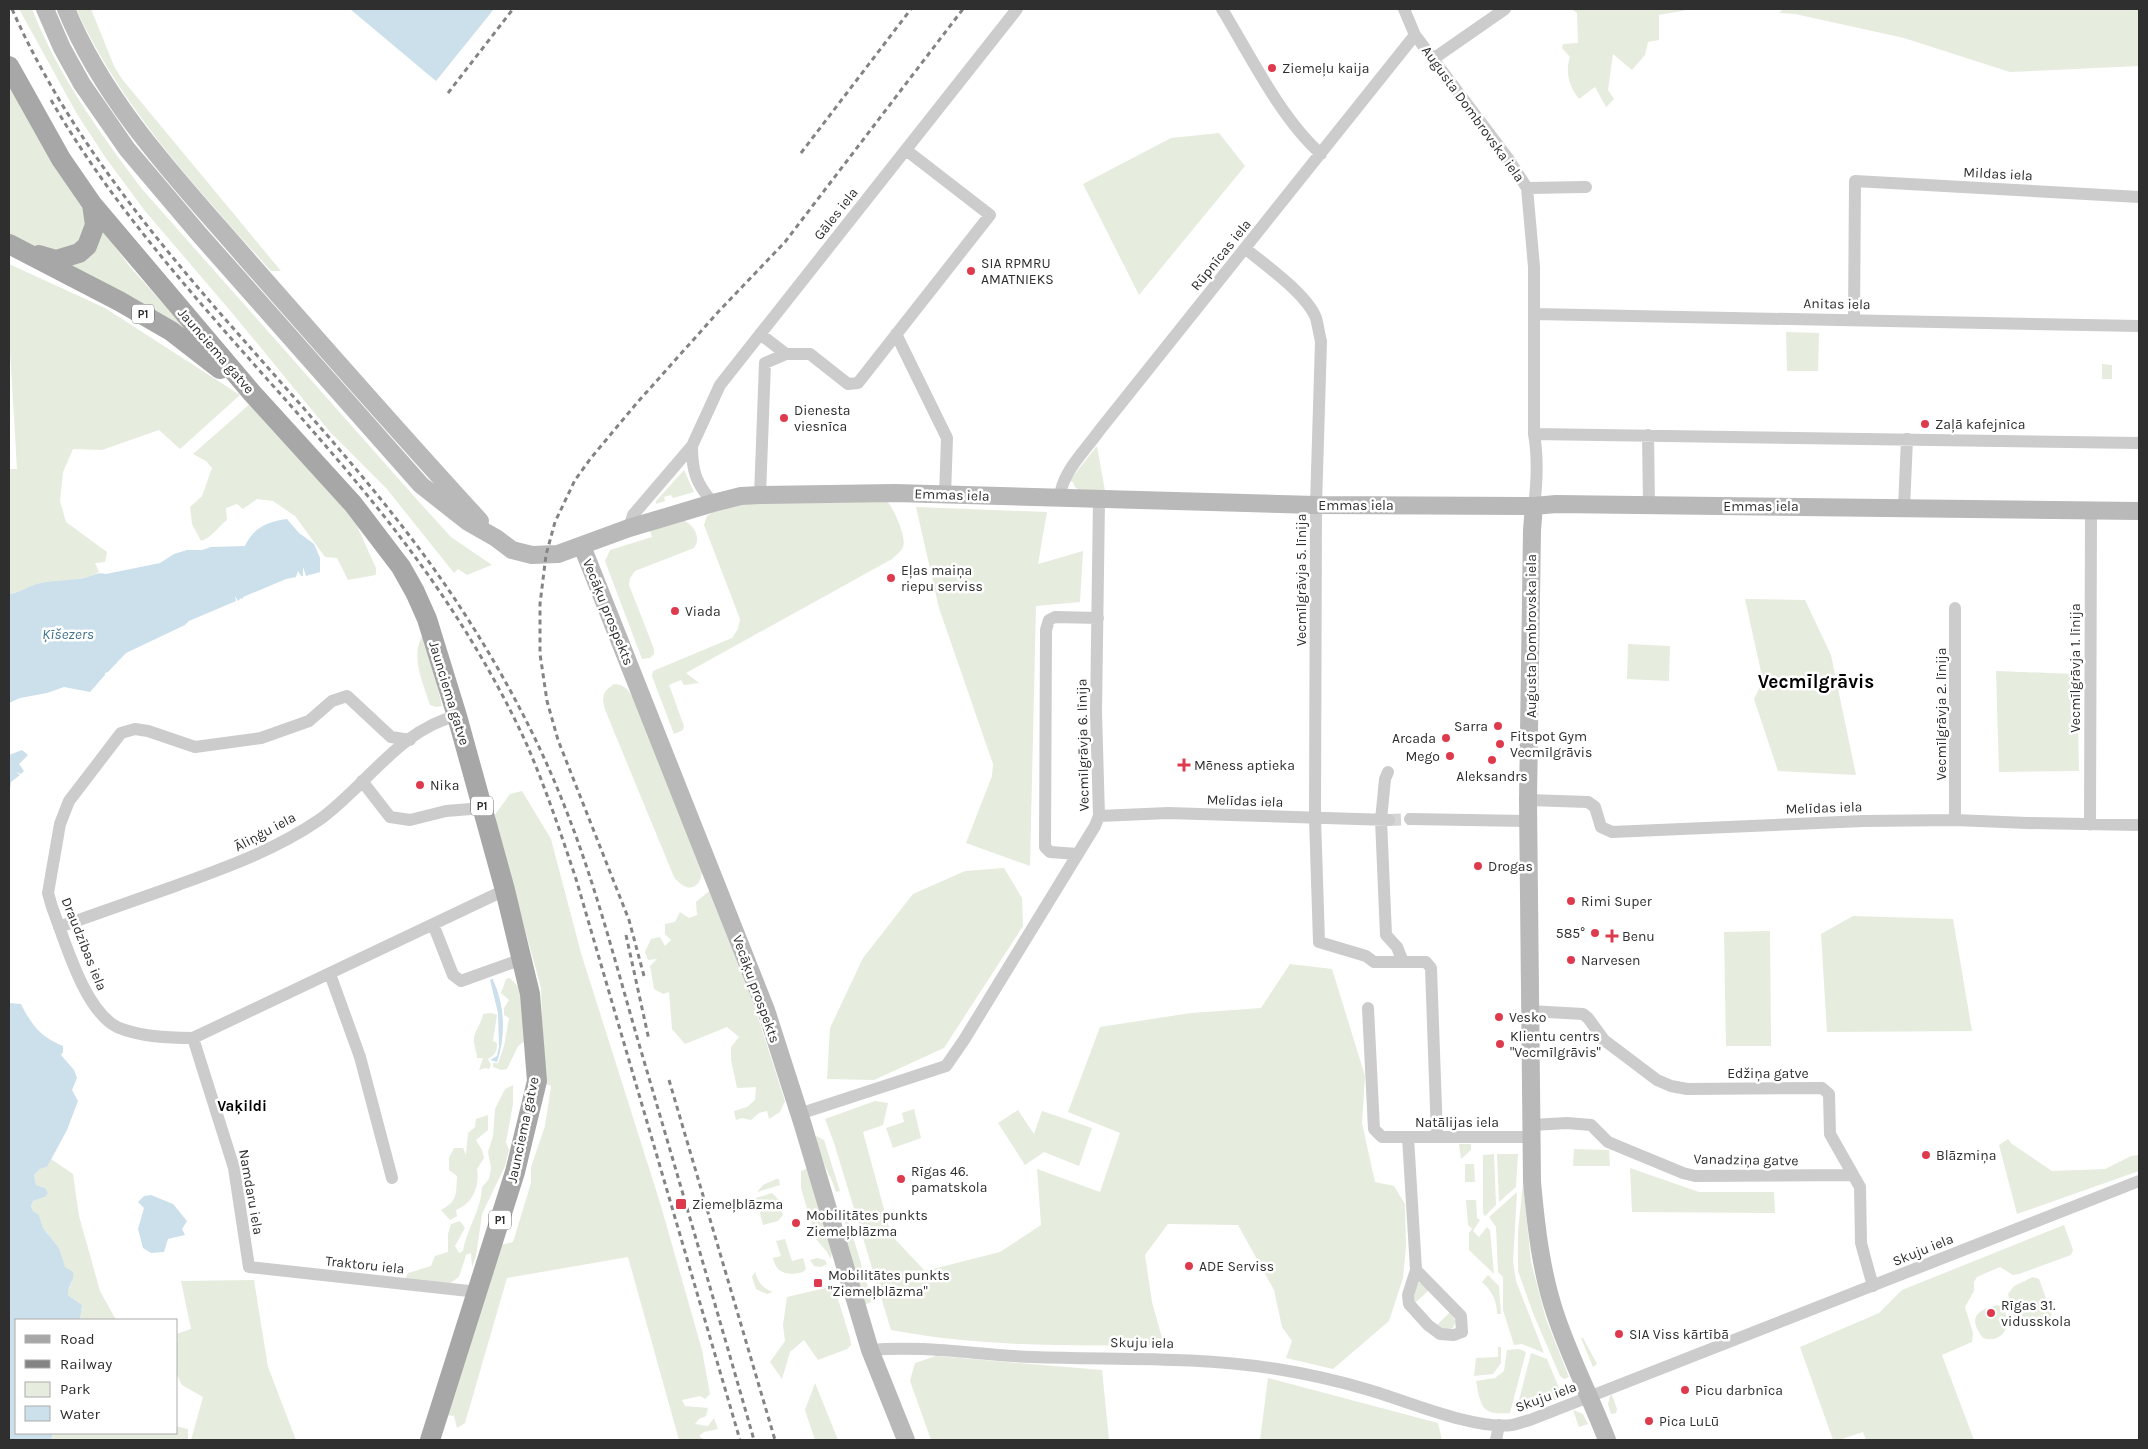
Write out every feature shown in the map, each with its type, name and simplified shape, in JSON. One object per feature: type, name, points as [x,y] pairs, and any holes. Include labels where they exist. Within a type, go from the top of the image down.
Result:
[{"type":"main road","points":[[45,9],[62,48],[82,84],[127,149],[421,485],[468,522],[496,538]]},
{"type":"main road","points":[[66,9],[101,77],[143,137],[275,292],[427,464],[496,538]]},
{"type":"main road","name":"Jaunciema gatve","points":[[9,66],[61,159],[92,204],[252,392],[353,504],[401,567],[427,619],[457,716],[505,890],[530,994],[537,1082],[515,1172],[430,1440]]},
{"type":"main road","points":[[16,248],[56,260],[79,253],[86,246],[95,225],[92,204]]},
{"type":"main road","name":"P1","points":[[16,248],[119,300],[171,331],[252,392]]},
{"type":"main road","points":[[261,304],[275,292]]},
{"type":"main road","name":"Emmas iela","points":[[496,538],[512,550],[532,556],[558,554],[629,528],[712,502],[741,496],[856,493],[1316,505],[1649,505],[2139,511]]},
{"type":"main road","name":"Augusta Dombrovska iela","points":[[1534,506],[1532,530],[1528,800],[1533,1191],[1547,1284],[1555,1314],[1607,1440]]},
{"type":"main road","name":"Vecāķu prospekts","points":[[582,546],[759,992],[799,1114],[870,1350],[906,1440]]},
{"type":"street","name":"Gāles iela","points":[[629,528],[633,515],[692,446],[720,385],[1017,9]]},
{"type":"street","points":[[1222,9],[1291,120],[1311,146],[1321,154]]},
{"type":"street","name":"Augusta Dombrovska iela","points":[[1404,9],[1414,35],[1507,157],[1527,188],[1534,266],[1534,434],[1536,445],[1534,506]]},
{"type":"street","points":[[1433,59],[1505,9]]},
{"type":"street","name":"Rūpnīcas iela","points":[[1060,498],[1064,480],[1094,438],[1246,249],[1414,35]]},
{"type":"street","points":[[760,495],[764,363],[786,354],[810,354],[848,384],[858,383],[990,215],[906,150]]},
{"type":"street","name":"Mildas iela","points":[[1854,320],[1855,181],[2139,197]]},
{"type":"street","points":[[1527,188],[1586,187]]},
{"type":"street","name":"Vecmīlgrāvja 5. līnija","points":[[1246,249],[1291,287],[1309,306],[1316,318],[1320,341],[1316,505],[1315,818],[1319,942],[1366,956],[1374,962],[1403,962]]},
{"type":"street","name":"Anitas iela","points":[[1534,314],[2139,326]]},
{"type":"street","points":[[760,334],[786,354]]},
{"type":"street","points":[[896,334],[946,438],[945,495]]},
{"type":"street","points":[[1534,434],[1907,438],[2139,443]]},
{"type":"street","points":[[1648,435],[1649,505]]},
{"type":"street","points":[[1904,508],[1907,438]]},
{"type":"street","name":"Gāles iela","points":[[692,446],[693,472],[696,480],[712,502]]},
{"type":"street","name":"Vecmīlgrāvja 6. līnija","points":[[799,1114],[946,1066],[964,1040],[1078,854],[1099,816],[1096,712],[1099,500]]},
{"type":"street","name":"Vecmīlgrāvja 1. līnija","points":[[2090,825],[2091,511]]},
{"type":"street","name":"Vecmīlgrāvja 2. līnija","points":[[1955,608],[1955,820]]},
{"type":"street","points":[[1078,854],[1050,852],[1045,846],[1046,630],[1049,620],[1055,617],[1098,618]]},
{"type":"street","name":"Draudzības iela","points":[[410,740],[391,737],[347,696],[332,701],[309,721],[261,738],[195,747],[135,729],[121,733],[69,801],[60,824],[48,893],[59,927],[86,993],[95,1008],[109,1022],[130,1031],[156,1036],[193,1038],[505,890]]},
{"type":"street","name":"Āliņģu iela","points":[[59,927],[248,860],[319,819],[362,780],[434,722],[457,716]]},
{"type":"street","points":[[1388,772],[1385,779],[1386,935],[1397,948],[1403,962],[1426,962],[1431,968],[1437,1136]]},
{"type":"street","points":[[362,780],[390,817],[410,820],[446,810],[483,808]]},
{"type":"street","name":"Melīdas iela","points":[[1528,800],[1588,802],[1595,807],[1601,827],[1612,832],[1863,821],[1955,820],[2139,825]]},
{"type":"street","name":"Melīdas iela","points":[[1099,816],[1168,813],[1385,820]]},
{"type":"street","points":[[1410,820],[1528,821]]},
{"type":"street","points":[[433,924],[453,975],[461,981],[522,959]]},
{"type":"street","points":[[330,974],[360,1057],[392,1178]]},
{"type":"street","name":"Natālijas iela","points":[[1368,1008],[1374,1129],[1382,1137],[1532,1131]]},
{"type":"street","name":"Edžiņa gatve","points":[[1530,1011],[1583,1014],[1604,1040],[1657,1080],[1670,1086],[1687,1089],[1822,1088],[1829,1094],[1830,1134],[1860,1187],[1861,1243],[1873,1286]]},
{"type":"street","name":"Namdaru iela","points":[[193,1038],[234,1168],[249,1267]]},
{"type":"street","name":"Vanadziņa gatve","points":[[1532,1131],[1567,1123],[1591,1125],[1608,1142],[1683,1173],[1695,1176],[1853,1175]]},
{"type":"street","points":[[1408,1137],[1416,1270],[1408,1295],[1409,1304],[1428,1325],[1440,1334],[1454,1335],[1462,1332],[1461,1316],[1416,1270]]},
{"type":"street","name":"Skuju iela","points":[[870,1350],[918,1348],[1031,1357],[1153,1358],[1225,1362],[1326,1378],[1441,1413],[1499,1425],[1512,1425],[1530,1420],[2139,1181]]},
{"type":"street","name":"Traktoru iela","points":[[249,1267],[478,1292]]},
{"type":"street","points":[[1496,1440],[1499,1425]]},
{"type":"green space","points":[[19,9],[32,9],[42,33],[67,80],[110,146],[142,189],[451,537],[492,565],[467,575],[458,569],[454,573],[386,488],[330,432],[145,211],[105,157],[77,114]]},
{"type":"green space","points":[[76,9],[91,9],[114,66],[122,79],[281,271],[271,271],[164,148],[116,82]]},
{"type":"green space","points":[[1572,9],[1693,9],[1659,15],[1659,40],[1648,42],[1645,55],[1632,70],[1613,54],[1608,90],[1614,99],[1606,107],[1595,87],[1579,99],[1570,84],[1568,68],[1570,57],[1562,48],[1563,44],[1578,43],[1577,13]]},
{"type":"green space","points":[[1784,9],[2139,9],[2139,66],[2010,72],[1904,38],[1795,14],[1779,13]]},
{"type":"green space","points":[[9,81],[85,208],[88,229],[73,249],[54,254],[9,237]]},
{"type":"green space","points":[[1219,133],[1245,166],[1139,295],[1083,184],[1171,138]]},
{"type":"green space","points":[[101,228],[131,268],[194,338],[139,302],[71,265]]},
{"type":"green space","points":[[9,264],[105,308],[240,395],[180,449],[159,430],[102,450],[73,449],[63,472],[60,501],[66,522],[107,552],[105,562],[95,563],[99,572],[89,577],[35,585],[9,594],[9,469],[17,469],[9,333]]},
{"type":"green space","points":[[1786,332],[1819,333],[1818,371],[1787,371]]},
{"type":"green space","points":[[2102,364],[2112,365],[2112,379],[2102,379]]},
{"type":"green space","points":[[251,403],[333,493],[357,526],[376,568],[376,575],[348,580],[337,558],[325,557],[295,516],[273,501],[257,499],[243,509],[237,504],[226,508],[227,520],[205,540],[201,541],[192,524],[190,507],[202,496],[212,468],[206,461],[193,454]]},
{"type":"green space","points":[[1097,446],[1105,491],[1079,490],[1073,482],[1069,481]]},
{"type":"green space","points":[[684,470],[694,492],[673,498],[671,495],[664,497],[665,501],[656,504],[656,501]]},
{"type":"green space","points":[[783,498],[887,501],[902,531],[904,543],[902,549],[892,559],[686,673],[699,683],[684,685],[681,680],[669,685],[684,726],[683,730],[674,734],[652,676],[653,671],[732,638],[738,629],[740,619],[704,525],[707,516],[718,509]]},
{"type":"green space","points":[[916,507],[1047,512],[1038,564],[1083,551],[1080,602],[1036,606],[1030,866],[966,843],[992,776],[993,764],[939,608]]},
{"type":"green space","points":[[679,519],[688,523],[694,530],[697,539],[694,548],[635,571],[630,578],[629,585],[654,649],[654,654],[650,658],[642,659],[605,561],[610,550],[652,537],[650,531]]},
{"type":"green space","points":[[1745,599],[1805,600],[1831,655],[1856,775],[1778,771],[1754,699],[1763,681]]},
{"type":"green space","points":[[424,633],[442,706],[430,705],[421,678],[417,659],[420,641]]},
{"type":"green space","points":[[1628,644],[1670,646],[1669,681],[1627,679]]},
{"type":"green space","points":[[1996,671],[2077,674],[2079,771],[1999,772]]},
{"type":"green space","points":[[614,684],[625,687],[636,703],[702,871],[698,883],[691,888],[678,882],[674,877],[606,712],[603,703],[604,696],[607,690]]},
{"type":"green space","points":[[522,791],[551,839],[581,953],[661,1206],[702,1350],[710,1394],[705,1399],[700,1396],[682,1400],[685,1406],[708,1408],[706,1416],[699,1419],[695,1424],[708,1426],[714,1418],[718,1429],[704,1432],[699,1436],[705,1440],[679,1440],[628,1257],[507,1278],[465,1423],[457,1428],[454,1416],[445,1415],[500,1245],[513,1242],[531,1183],[531,1167],[545,1126],[551,1086],[544,1083],[541,988],[494,816],[510,794]]},
{"type":"green space","points":[[1004,868],[1022,898],[1023,926],[944,1048],[874,1080],[827,1079],[830,1028],[863,958],[913,894],[965,871]]},
{"type":"green space","points":[[713,888],[785,1101],[780,1112],[769,1119],[767,1111],[759,1113],[751,1120],[742,1118],[736,1120],[734,1111],[747,1107],[755,1100],[756,1087],[737,1088],[731,1060],[731,1047],[739,1037],[727,1027],[685,1044],[672,1029],[669,992],[663,994],[654,989],[650,966],[657,959],[648,960],[645,952],[651,939],[660,937],[665,946],[671,940],[665,934],[665,924],[675,922],[680,912],[689,918],[697,915],[696,902]]},
{"type":"green space","points":[[1853,916],[1953,919],[1972,1031],[1827,1032],[1821,934]]},
{"type":"green space","points":[[1770,931],[1771,1046],[1726,1046],[1724,932]]},
{"type":"green space","points":[[1290,964],[1332,969],[1365,1076],[1362,1123],[1375,1182],[1394,1186],[1405,1204],[1406,1246],[1403,1278],[1389,1321],[1333,1369],[1286,1358],[1292,1341],[1282,1327],[1274,1290],[1238,1225],[1168,1224],[1145,1255],[1152,1302],[1164,1345],[1027,1344],[959,1340],[891,1330],[825,1119],[875,1101],[888,1103],[883,1125],[863,1132],[891,1235],[925,1271],[1000,1252],[1041,1225],[1037,1169],[1100,1192],[1120,1133],[1068,1112],[1100,1027],[1191,1013],[1261,1008]]},
{"type":"green space","points":[[510,978],[523,992],[525,1041],[518,1046],[507,1069],[501,1070],[493,1067],[493,1063],[498,1063],[504,1046],[509,1018],[504,1015],[504,1008],[509,1000],[501,993],[506,979]]},
{"type":"green space","points":[[491,1013],[497,1015],[493,1041],[497,1043],[497,1049],[494,1055],[488,1059],[491,1065],[489,1069],[479,1070],[483,1058],[477,1058],[474,1038],[483,1014]]},
{"type":"green space","points":[[513,1085],[513,1104],[506,1142],[509,1150],[505,1166],[482,1214],[476,1256],[472,1267],[471,1253],[466,1255],[459,1277],[449,1284],[402,1285],[408,1273],[431,1266],[435,1256],[448,1252],[448,1234],[451,1224],[460,1221],[465,1228],[455,1246],[459,1253],[463,1251],[477,1212],[482,1187],[489,1179],[491,1168],[488,1152],[493,1136],[495,1109],[505,1089]]},
{"type":"green space","points":[[914,1109],[921,1138],[893,1148],[886,1128],[904,1122],[902,1113]]},
{"type":"green space","points":[[1018,1110],[1034,1134],[1042,1111],[1092,1128],[1079,1166],[1044,1152],[1025,1165],[998,1123]]},
{"type":"green space","points":[[488,1115],[488,1130],[476,1140],[484,1158],[477,1169],[478,1175],[474,1193],[467,1203],[456,1210],[457,1216],[450,1220],[441,1210],[451,1203],[456,1192],[457,1176],[449,1170],[449,1158],[454,1148],[463,1148],[466,1155],[468,1133],[475,1127],[476,1119]]},
{"type":"green space","points":[[816,1136],[824,1140],[840,1191],[836,1192],[818,1150]]},
{"type":"green space","points":[[2008,1139],[2012,1144],[2052,1171],[2105,1169],[2131,1156],[2139,1155],[2139,1171],[2017,1214],[1999,1145]]},
{"type":"green space","points":[[1459,1144],[1471,1144],[1471,1150],[1461,1159]]},
{"type":"green space","points":[[1574,1149],[1609,1150],[1610,1166],[1573,1166]]},
{"type":"green space","points":[[1494,1154],[1496,1205],[1485,1216],[1483,1213],[1483,1155]]},
{"type":"green space","points":[[1497,1154],[1518,1154],[1516,1187],[1499,1202]]},
{"type":"green space","points":[[51,1159],[73,1174],[79,1216],[100,1291],[115,1319],[80,1319],[82,1305],[68,1295],[72,1282],[61,1259],[59,1248],[43,1228],[39,1215],[33,1211],[31,1206],[33,1201],[45,1197],[45,1188],[36,1185],[34,1175],[40,1169],[47,1167]]},
{"type":"green space","points":[[1465,1164],[1474,1164],[1475,1182],[1465,1182]]},
{"type":"green space","points":[[808,1168],[832,1249],[831,1259],[816,1239],[801,1188],[801,1171]]},
{"type":"green space","points":[[1630,1168],[1699,1192],[1774,1192],[1775,1213],[1632,1212]]},
{"type":"green space","points":[[779,1179],[780,1185],[757,1192],[763,1185]]},
{"type":"green space","points":[[1523,1183],[1531,1262],[1546,1319],[1569,1377],[1564,1379],[1560,1376],[1533,1313],[1518,1271],[1518,1232]]},
{"type":"green space","points":[[1517,1192],[1513,1262],[1516,1281],[1544,1353],[1522,1344],[1514,1345],[1503,1310],[1503,1277],[1498,1272],[1496,1227],[1489,1217]]},
{"type":"green space","points":[[772,1193],[778,1199],[783,1215],[778,1221],[763,1225],[756,1198]]},
{"type":"green space","points":[[1466,1200],[1476,1200],[1477,1218],[1480,1220],[1473,1231],[1479,1237],[1487,1227],[1490,1230],[1494,1274],[1469,1250],[1469,1233],[1472,1229],[1468,1225]]},
{"type":"green space","points":[[845,1210],[872,1300],[861,1306],[841,1238],[848,1236],[842,1211]]},
{"type":"green space","points":[[2064,1225],[2073,1250],[2071,1255],[2019,1274],[2013,1275],[2000,1267],[1977,1277],[1974,1282],[1974,1291],[1965,1307],[1973,1333],[1972,1342],[1942,1355],[1974,1440],[1866,1440],[1863,1432],[1839,1440],[1833,1440],[1800,1347],[1879,1313],[1902,1290]]},
{"type":"green space","points":[[785,1239],[792,1261],[803,1258],[806,1269],[803,1272],[788,1274],[777,1268],[773,1258],[781,1256],[776,1241]]},
{"type":"green space","points":[[817,1258],[825,1260],[827,1264],[821,1267],[814,1266],[810,1260]]},
{"type":"green space","points":[[755,1272],[761,1285],[773,1292],[767,1294],[756,1289],[752,1277]]},
{"type":"green space","points":[[1488,1275],[1499,1286],[1501,1314],[1497,1314],[1493,1296],[1482,1282]]},
{"type":"green space","points":[[2033,1277],[2039,1279],[2052,1315],[2048,1320],[2024,1327],[2015,1320],[2008,1294],[2014,1286]]},
{"type":"green space","points":[[254,1280],[268,1367],[296,1440],[191,1440],[203,1397],[182,1385],[178,1377],[178,1333],[191,1329],[181,1281]]},
{"type":"green space","points":[[1421,1283],[1429,1290],[1415,1303],[1413,1286]]},
{"type":"green space","points":[[834,1286],[851,1345],[847,1349],[818,1360],[804,1340],[790,1352],[782,1379],[770,1362],[785,1341],[783,1325],[787,1297]]},
{"type":"green space","points":[[1998,1305],[2006,1315],[2006,1328],[1998,1338],[1983,1338],[1978,1331],[1975,1320],[1980,1312]]},
{"type":"green space","points":[[1450,1312],[1456,1321],[1453,1328],[1444,1330],[1436,1326]]},
{"type":"green space","points":[[1581,1338],[1583,1338],[1597,1364],[1593,1367]]},
{"type":"green space","points":[[1498,1347],[1501,1347],[1501,1363],[1493,1374],[1474,1376],[1476,1358],[1498,1357]]},
{"type":"green space","points":[[1519,1349],[1526,1352],[1510,1413],[1488,1411],[1484,1408],[1479,1398],[1476,1381],[1495,1378],[1504,1371],[1507,1350]]},
{"type":"green space","points":[[1531,1353],[1547,1359],[1562,1395],[1555,1400],[1516,1412]]},
{"type":"green space","points":[[936,1356],[1102,1370],[1109,1440],[931,1440],[910,1381],[915,1363]]},
{"type":"green space","points":[[1268,1378],[1438,1423],[1442,1440],[1260,1440]]},
{"type":"green space","points":[[815,1383],[838,1440],[815,1440],[805,1410]]},
{"type":"green space","points":[[1612,1395],[1617,1409],[1616,1413],[1611,1414],[1608,1404]]},
{"type":"green space","points":[[1573,1410],[1583,1414],[1588,1424],[1579,1427]]},
{"type":"green space","points":[[178,1426],[188,1429],[188,1440],[51,1440],[53,1434],[178,1434]]},
{"type":"water","points":[[350,9],[494,9],[436,81]]},
{"type":"water","name":"Ķīšezers","points":[[287,519],[299,533],[314,544],[320,558],[320,572],[306,576],[303,567],[303,576],[298,571],[296,577],[286,579],[243,597],[243,599],[241,598],[238,601],[235,596],[236,601],[189,621],[185,625],[126,653],[105,673],[90,692],[64,687],[47,693],[20,698],[9,703],[9,594],[19,592],[39,583],[82,578],[160,563],[174,554],[187,550],[245,546],[253,534],[262,526]]},
{"type":"water","points":[[22,750],[28,755],[19,764],[24,771],[21,774],[16,772],[20,775],[11,782],[9,796],[9,755]]},
{"type":"water","points":[[494,979],[500,1000],[503,1021],[502,1042],[497,1062],[490,1060],[497,1056],[499,1047],[498,1013],[490,980]]},
{"type":"water","points":[[9,1003],[21,1004],[29,1019],[43,1035],[63,1046],[61,1055],[74,1070],[77,1078],[72,1090],[78,1101],[67,1130],[47,1167],[40,1169],[34,1175],[36,1185],[45,1188],[48,1193],[45,1197],[33,1201],[31,1206],[33,1211],[39,1215],[43,1228],[59,1248],[65,1267],[73,1272],[68,1295],[82,1305],[80,1319],[15,1319],[15,1434],[53,1434],[51,1440],[9,1440]]},
{"type":"water","points":[[151,1195],[173,1204],[187,1221],[182,1229],[185,1235],[168,1239],[164,1252],[151,1253],[143,1248],[138,1229],[144,1208],[138,1202],[144,1196]]},
{"type":"tunnel","points":[[1389,820],[1410,819]]},
{"type":"railway","points":[[12,9],[56,94],[107,173],[165,247],[350,462],[410,536],[464,613],[520,708],[556,784],[578,841],[608,934],[754,1440]]},
{"type":"railway","points":[[448,93],[513,9]]},
{"type":"railway","points":[[801,153],[911,9]]},
{"type":"railway","points":[[644,976],[629,920],[558,740],[547,701],[540,654],[540,604],[546,555],[555,522],[575,480],[591,458],[636,404],[719,311],[785,242],[963,9]]},
{"type":"railway","points":[[51,100],[89,161],[131,218],[222,328],[363,490],[407,546],[457,617],[515,719],[541,778],[576,879],[740,1440]]},
{"type":"railway","points":[[626,935],[649,1040]]},
{"type":"railway","points":[[669,1080],[775,1440]]},
{"type":"place","name":"Ziemeļu kaija","points":[[1272,68]]},
{"type":"place","name":"SIA RPMRU AMATNIEKS","points":[[971,271]]},
{"type":"place","name":"Dienesta viesnīca","points":[[784,418]]},
{"type":"place","name":"Zaļā kafejnīca","points":[[1925,424]]},
{"type":"place","name":"Eļas maiņa riepu serviss","points":[[891,578]]},
{"type":"place","name":"Viada","points":[[675,611]]},
{"type":"place","name":"Sarra","points":[[1498,726]]},
{"type":"place","name":"Arcada","points":[[1446,738]]},
{"type":"place","name":"Fitspot Gym Vecmīlgrāvis","points":[[1500,744]]},
{"type":"place","name":"Mego","points":[[1450,756]]},
{"type":"place","name":"Aleksandrs","points":[[1492,760]]},
{"type":"place","name":"Mēness aptieka","points":[[1184,765]]},
{"type":"place","name":"Nika","points":[[420,785]]},
{"type":"place","name":"Drogas","points":[[1478,866]]},
{"type":"place","name":"Rimi Super","points":[[1571,901]]},
{"type":"place","name":"585°","points":[[1595,933]]},
{"type":"place","name":"Benu","points":[[1612,936]]},
{"type":"place","name":"Narvesen","points":[[1571,960]]},
{"type":"place","name":"Vesko","points":[[1499,1017]]},
{"type":"place","name":"Klientu centrs \"Vecmīlgrāvis\"","points":[[1500,1044]]},
{"type":"place","name":"Blāzmiņa","points":[[1926,1155]]},
{"type":"place","name":"Rīgas 46. pamatskola","points":[[901,1179]]},
{"type":"place","name":"Ziemeļblāzma","points":[[681,1204]]},
{"type":"place","name":"Mobilitātes punkts Ziemeļblāzma","points":[[796,1223]]},
{"type":"place","name":"ADE Serviss","points":[[1189,1266]]},
{"type":"place","name":"Mobilitātes punkts \"Ziemeļblāzma\"","points":[[818,1283]]},
{"type":"place","name":"Rīgas 31. vidusskola","points":[[1991,1313]]},
{"type":"place","name":"SIA Viss kārtībā","points":[[1619,1334]]},
{"type":"place","name":"Picu darbnīca","points":[[1685,1390]]},
{"type":"place","name":"Pica LuLū","points":[[1649,1421]]},
{"type":"district","name":"Vecmīlgrāvis","points":[[1816,682]]},
{"type":"district","name":"Vaķildi","points":[[242,1106]]}]
